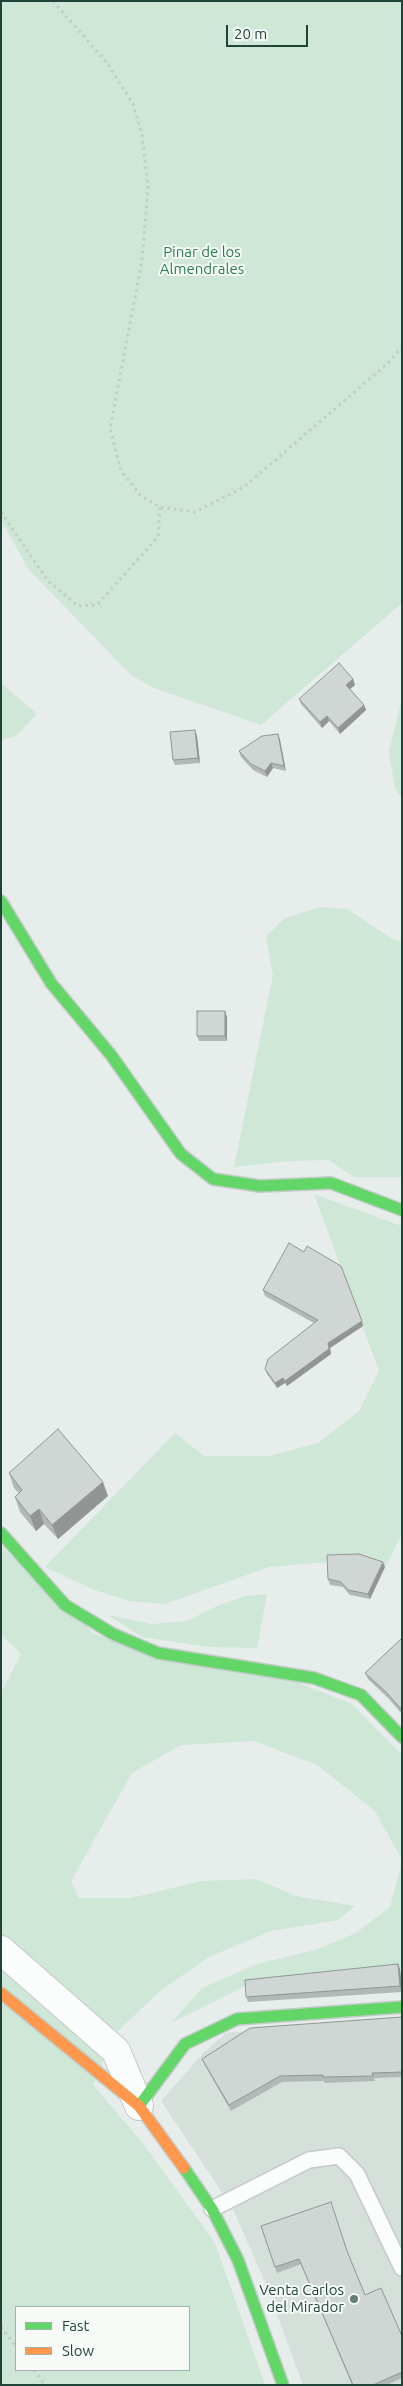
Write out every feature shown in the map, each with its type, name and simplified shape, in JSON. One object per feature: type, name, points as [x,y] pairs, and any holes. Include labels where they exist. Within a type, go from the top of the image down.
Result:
[{"type":"street","points":[[1,901],[51,983],[111,1055],[181,1154],[214,1179],[260,1186],[331,1184],[402,1210]]},
{"type":"street","points":[[1,1533],[65,1605],[113,1634],[158,1653],[243,1665],[314,1678],[346,1689],[361,1695],[402,1737]]},
{"type":"street","points":[[1,1950],[116,2051],[139,2106],[212,2209],[238,2260],[283,2385]]},
{"type":"street","points":[[1,1993],[139,2106]]},
{"type":"street","points":[[139,2106],[185,2044],[237,2019],[402,2007]]},
{"type":"lane","points":[[212,2209],[309,2160],[339,2156],[357,2174],[402,2268]]},
{"type":"path","points":[[53,1],[108,63],[133,104],[142,136],[148,188],[142,261],[110,429],[121,471],[140,496],[160,507],[195,512],[244,486],[386,364],[402,347]]},
{"type":"path","points":[[1,512],[48,581],[78,606],[97,605],[158,537],[160,507]]},
{"type":"path","points":[[1,2327],[15,2346]]},
{"type":"path","points":[[35,2371],[45,2385]]},
{"type":"shaded area","points":[[402,2020],[402,2385],[303,2385],[265,2282],[233,2209],[161,2101],[205,2051],[226,2033]]},
{"type":"green space","name":"Pinar de los Almendrales","points":[[1,1],[402,1],[402,603],[261,725],[154,688],[132,676],[29,570],[1,520]]},
{"type":"green space","points":[[1,683],[37,714],[16,736],[1,740]]},
{"type":"green space","points":[[402,699],[402,798],[395,789],[389,751]]},
{"type":"green space","points":[[321,907],[347,909],[392,939],[402,942],[402,1177],[354,1177],[329,1160],[288,1161],[234,1167],[273,975],[266,936],[285,918]]},
{"type":"green space","points":[[314,1194],[402,1226],[402,1534],[385,1567],[361,1559],[269,1567],[165,1604],[130,1601],[94,1590],[45,1567],[175,1433],[204,1456],[269,1456],[318,1443],[359,1411],[379,1371]]},
{"type":"green space","points":[[1,1546],[94,1634],[291,1680],[352,1704],[402,1755],[402,1860],[375,1811],[317,1765],[254,1741],[181,1745],[132,1773],[71,1881],[79,1898],[131,1898],[202,1881],[256,1879],[296,1896],[355,1906],[338,1920],[271,1931],[209,1957],[160,1991],[114,2035],[1,1935],[1,1693],[21,1654],[1,1634]]},
{"type":"green space","points":[[267,1594],[257,1648],[209,1647],[142,1637],[108,1615],[152,1624],[187,1621],[219,1605],[246,1596]]},
{"type":"green space","points":[[402,1861],[402,1969],[247,1985],[171,2023],[202,1988],[257,1964],[315,1950],[356,1933],[390,1907]]},
{"type":"green space","points":[[1,1964],[106,2055],[93,2085],[142,2142],[215,2243],[265,2385],[1,2385]]},
{"type":"building","points":[[339,663],[353,679],[346,685],[364,705],[338,728],[327,716],[320,722],[299,699]]},
{"type":"building","points":[[195,730],[198,758],[173,760],[170,732]]},
{"type":"building","points":[[278,734],[284,766],[271,763],[265,771],[251,764],[239,751],[262,736]]},
{"type":"building","points":[[197,1011],[225,1011],[225,1036],[197,1036]]},
{"type":"building","points":[[289,1243],[304,1252],[307,1246],[341,1266],[362,1321],[328,1343],[329,1349],[285,1381],[283,1378],[275,1383],[265,1369],[268,1359],[318,1320],[263,1290]]},
{"type":"building","points":[[58,1429],[103,1482],[52,1525],[39,1509],[30,1516],[15,1497],[22,1490],[9,1473]]},
{"type":"building","points":[[359,1554],[383,1562],[368,1594],[348,1590],[341,1582],[328,1579],[327,1555]]},
{"type":"building","points":[[402,1638],[402,1710],[365,1673]]},
{"type":"building","points":[[398,1964],[400,1986],[246,1997],[245,1980]]},
{"type":"building","points":[[402,2017],[402,2072],[372,2073],[373,2076],[280,2076],[229,2105],[202,2059],[250,2028]]},
{"type":"building","points":[[331,2202],[347,2251],[365,2295],[381,2288],[402,2336],[402,2372],[373,2385],[353,2385],[299,2259],[275,2267],[261,2226]]},
{"type":"traffic: fast","points":[[1,901],[51,983],[111,1055],[181,1154],[213,1179],[260,1186],[331,1183],[402,1210]]},
{"type":"traffic: fast","points":[[1,1533],[65,1605],[113,1634],[158,1653],[314,1678],[361,1695],[402,1737]]},
{"type":"traffic: fast","points":[[139,2106],[185,2044],[237,2019],[402,2007]]},
{"type":"traffic: fast","points":[[184,2168],[212,2209],[238,2260],[283,2385]]},
{"type":"traffic: slow","points":[[1,1993],[139,2106],[184,2168]]},
{"type":"place","name":"Venta Carlos del Mirador","points":[[354,2299]]}]
